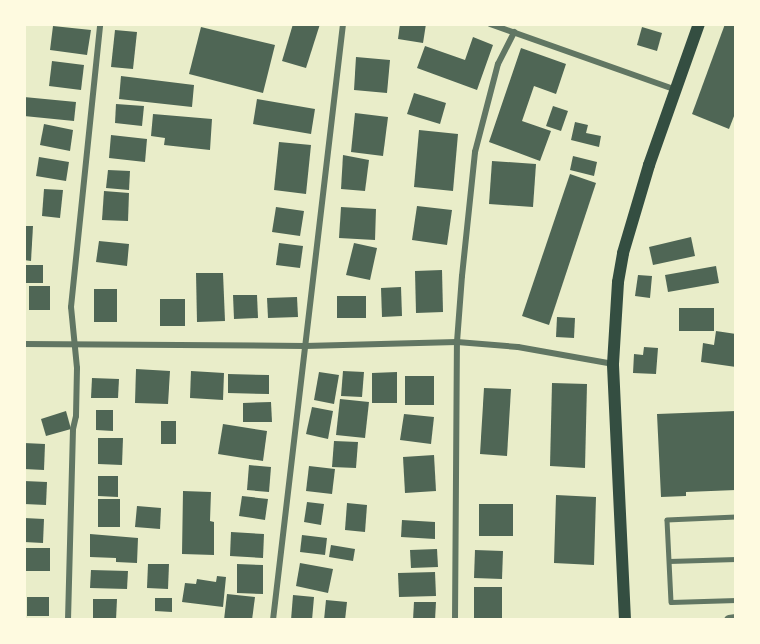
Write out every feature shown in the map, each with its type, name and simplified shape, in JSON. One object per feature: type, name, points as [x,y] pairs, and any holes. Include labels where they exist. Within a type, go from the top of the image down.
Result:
[{"type":"main road","points":[[625,620],[613,364],[615,305],[623,253],[649,165],[699,24]]},
{"type":"street","points":[[68,620],[72,429],[76,404],[75,343],[71,307],[100,24]]},
{"type":"street","points":[[273,620],[343,24]]},
{"type":"street","points":[[490,24],[676,90]]},
{"type":"street","points":[[455,620],[457,342],[475,152],[498,64],[514,32]]},
{"type":"street","points":[[24,344],[305,346],[457,342],[528,348],[613,364]]},
{"type":"street","points":[[729,620],[736,618]]},
{"type":"lane","points":[[736,517],[667,520],[671,602],[736,600]]},
{"type":"lane","points":[[669,561],[736,559]]},
{"type":"building","points":[[293,24],[320,24],[306,68],[282,61]]},
{"type":"building","points":[[400,24],[426,24],[423,43],[398,39]]},
{"type":"building","points":[[725,24],[736,24],[736,111],[729,129],[692,114]]},
{"type":"building","points":[[53,26],[91,30],[87,55],[50,50]]},
{"type":"building","points":[[201,27],[275,45],[263,93],[189,74]]},
{"type":"building","points":[[642,27],[662,33],[657,51],[637,45]]},
{"type":"building","points":[[115,30],[137,32],[133,69],[111,67]]},
{"type":"building","points":[[473,37],[493,45],[477,90],[417,68],[425,46],[465,60]]},
{"type":"building","points":[[521,48],[566,64],[556,94],[534,86],[522,121],[551,131],[540,161],[489,142]]},
{"type":"building","points":[[356,57],[390,60],[387,93],[354,90]]},
{"type":"building","points":[[52,61],[84,65],[81,90],[49,86]]},
{"type":"building","points":[[121,76],[194,85],[192,107],[119,99]]},
{"type":"building","points":[[414,93],[446,103],[440,124],[407,114]]},
{"type":"building","points":[[24,97],[76,102],[74,121],[24,116]]},
{"type":"building","points":[[257,99],[315,109],[311,134],[253,124]]},
{"type":"building","points":[[116,104],[144,106],[142,126],[115,123]]},
{"type":"building","points":[[553,106],[568,111],[561,131],[546,126]]},
{"type":"building","points":[[355,113],[388,117],[383,156],[351,152]]},
{"type":"building","points":[[153,114],[212,119],[210,150],[164,145],[165,138],[151,136]]},
{"type":"building","points":[[575,122],[588,125],[586,133],[601,136],[599,147],[571,140]]},
{"type":"building","points":[[44,124],[73,130],[70,151],[40,145]]},
{"type":"building","points":[[419,130],[458,134],[453,191],[414,187]]},
{"type":"building","points":[[111,135],[147,139],[145,162],[109,158]]},
{"type":"building","points":[[279,142],[311,145],[306,194],[274,190]]},
{"type":"building","points":[[343,155],[369,160],[365,191],[341,189]]},
{"type":"building","points":[[573,156],[597,162],[594,176],[570,170]]},
{"type":"building","points":[[39,157],[69,162],[66,181],[36,176]]},
{"type":"building","points":[[492,161],[536,164],[533,207],[489,204]]},
{"type":"building","points":[[108,170],[130,171],[129,190],[106,188]]},
{"type":"building","points":[[570,174],[596,183],[549,325],[522,316]]},
{"type":"building","points":[[44,189],[63,190],[60,218],[42,216]]},
{"type":"building","points":[[104,191],[129,193],[128,221],[102,220]]},
{"type":"building","points":[[417,206],[452,210],[447,245],[412,240]]},
{"type":"building","points":[[276,207],[304,211],[300,236],[272,232]]},
{"type":"building","points":[[341,207],[376,209],[375,240],[339,238]]},
{"type":"building","points":[[24,226],[33,226],[31,261],[24,260]]},
{"type":"building","points":[[691,237],[695,256],[653,265],[649,247]]},
{"type":"building","points":[[99,241],[129,244],[127,266],[96,262]]},
{"type":"building","points":[[279,243],[303,246],[300,268],[276,265]]},
{"type":"building","points":[[354,243],[377,248],[370,280],[346,275]]},
{"type":"building","points":[[24,265],[43,265],[43,283],[24,283]]},
{"type":"building","points":[[716,266],[719,283],[668,292],[665,275]]},
{"type":"building","points":[[442,270],[443,312],[416,313],[415,271]]},
{"type":"building","points":[[196,273],[223,273],[225,321],[197,322]]},
{"type":"building","points":[[638,275],[652,276],[650,298],[635,296]]},
{"type":"building","points":[[29,286],[50,286],[50,310],[29,310]]},
{"type":"building","points":[[401,287],[402,316],[382,317],[381,288]]},
{"type":"building","points":[[94,289],[117,289],[117,322],[94,322]]},
{"type":"building","points":[[233,295],[257,295],[258,318],[234,319]]},
{"type":"building","points":[[337,296],[366,296],[366,318],[337,318]]},
{"type":"building","points":[[297,297],[298,317],[268,318],[267,298]]},
{"type":"building","points":[[160,299],[185,299],[185,326],[160,326]]},
{"type":"building","points":[[679,308],[714,308],[714,331],[679,331]]},
{"type":"building","points":[[557,317],[575,318],[574,338],[556,337]]},
{"type":"building","points":[[716,331],[736,334],[736,367],[701,362],[703,343],[714,345]]},
{"type":"building","points":[[644,347],[658,348],[656,374],[633,373],[634,354],[643,355]]},
{"type":"building","points":[[136,369],[170,371],[168,404],[135,403]]},
{"type":"building","points":[[191,371],[224,373],[223,400],[190,398]]},
{"type":"building","points":[[343,371],[364,372],[362,397],[341,396]]},
{"type":"building","points":[[319,372],[339,375],[334,404],[314,400]]},
{"type":"building","points":[[397,372],[397,403],[372,403],[372,373]]},
{"type":"building","points":[[228,374],[269,375],[269,394],[228,393]]},
{"type":"building","points":[[405,376],[434,376],[434,405],[405,405]]},
{"type":"building","points":[[92,378],[119,379],[118,398],[91,398]]},
{"type":"building","points":[[552,383],[587,384],[585,468],[550,466]]},
{"type":"building","points":[[484,388],[511,389],[507,456],[480,454]]},
{"type":"building","points":[[340,399],[369,402],[365,438],[336,435]]},
{"type":"building","points":[[271,402],[272,422],[243,422],[243,403]]},
{"type":"building","points":[[312,407],[333,411],[328,439],[306,434]]},
{"type":"building","points":[[96,410],[113,410],[113,431],[96,430]]},
{"type":"building","points":[[66,411],[71,429],[46,436],[41,419]]},
{"type":"building","points":[[736,411],[736,490],[686,492],[686,496],[661,497],[657,414]]},
{"type":"building","points":[[404,414],[434,417],[431,444],[400,440]]},
{"type":"building","points":[[161,421],[176,421],[176,444],[161,444]]},
{"type":"building","points":[[223,424],[267,431],[263,461],[218,454]]},
{"type":"building","points":[[98,438],[123,438],[122,465],[98,464]]},
{"type":"building","points":[[334,441],[358,442],[356,468],[332,467]]},
{"type":"building","points":[[24,443],[45,444],[44,470],[24,469]]},
{"type":"building","points":[[434,455],[436,491],[405,493],[403,457]]},
{"type":"building","points":[[249,465],[271,467],[269,492],[247,490]]},
{"type":"building","points":[[309,466],[335,469],[332,494],[306,491]]},
{"type":"building","points":[[98,476],[118,476],[118,497],[98,496]]},
{"type":"building","points":[[24,481],[47,482],[46,505],[24,504]]},
{"type":"building","points":[[183,491],[211,492],[210,521],[214,522],[214,555],[182,554]]},
{"type":"building","points":[[556,495],[596,497],[594,565],[554,563]]},
{"type":"building","points":[[242,496],[268,499],[265,520],[239,516]]},
{"type":"building","points":[[98,499],[120,499],[120,527],[98,527]]},
{"type":"building","points":[[307,502],[324,504],[321,525],[304,522]]},
{"type":"building","points":[[347,503],[367,505],[365,532],[345,530]]},
{"type":"building","points":[[479,504],[513,504],[513,536],[479,536]]},
{"type":"building","points":[[137,506],[161,508],[160,529],[135,527]]},
{"type":"building","points":[[24,518],[44,519],[43,543],[24,542]]},
{"type":"building","points":[[402,520],[435,522],[435,539],[401,537]]},
{"type":"building","points":[[231,532],[264,534],[263,558],[230,556]]},
{"type":"building","points":[[90,534],[138,538],[137,563],[116,562],[116,558],[90,557]]},
{"type":"building","points":[[302,535],[327,538],[325,555],[300,552]]},
{"type":"building","points":[[331,545],[355,549],[353,561],[329,557]]},
{"type":"building","points":[[24,548],[50,548],[50,571],[24,571]]},
{"type":"building","points":[[437,549],[438,567],[411,568],[410,550]]},
{"type":"building","points":[[475,550],[503,551],[502,579],[474,578]]},
{"type":"building","points":[[300,563],[333,569],[328,593],[296,586]]},
{"type":"building","points":[[148,564],[169,564],[168,589],[147,588]]},
{"type":"building","points":[[237,564],[263,565],[263,594],[237,593]]},
{"type":"building","points":[[91,570],[128,571],[127,589],[90,588]]},
{"type":"building","points":[[435,572],[436,596],[399,597],[398,573]]},
{"type":"building","points":[[217,576],[226,577],[223,607],[182,602],[185,583],[196,584],[197,579],[216,582]]},
{"type":"building","points":[[474,587],[502,587],[502,619],[474,619]]},
{"type":"building","points":[[227,594],[255,597],[252,620],[224,620]]},
{"type":"building","points":[[293,595],[314,597],[312,620],[291,620]]},
{"type":"building","points":[[27,597],[49,597],[49,616],[27,616]]},
{"type":"building","points":[[155,598],[172,598],[172,612],[155,611]]},
{"type":"building","points":[[93,599],[117,599],[116,620],[93,620]]},
{"type":"building","points":[[326,600],[347,602],[345,620],[324,620]]},
{"type":"building","points":[[414,602],[436,602],[435,620],[413,620]]}]
